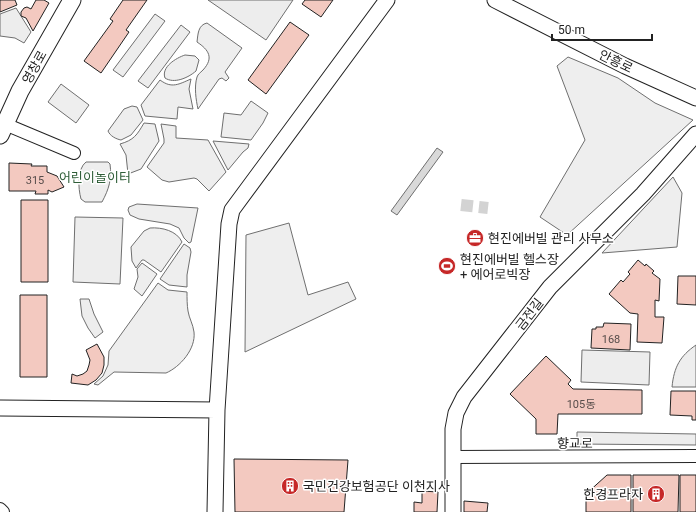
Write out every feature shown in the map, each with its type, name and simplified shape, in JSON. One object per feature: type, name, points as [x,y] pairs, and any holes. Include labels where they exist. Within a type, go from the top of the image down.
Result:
[{"type":"main road","name":"영창로","points":[[1,127],[72,0]]},
{"type":"street","points":[[215,512],[217,410],[229,224],[232,210],[387,0]]},
{"type":"street","name":"안흥로","points":[[495,0],[625,66],[696,98]]},
{"type":"street","points":[[1,127],[74,153]]},
{"type":"street","name":"금전길","points":[[453,512],[453,429],[456,414],[464,397],[559,277],[643,194],[696,134]]},
{"type":"street","points":[[0,408],[217,410]]},
{"type":"street","name":"향교로","points":[[454,457],[696,456]]},
{"type":"street","points":[[0,509],[3,512]]},
{"type":"green space","points":[[207,23],[242,48],[225,72],[229,78],[226,81],[222,78],[219,79],[198,109],[196,81],[198,75],[208,62],[209,54],[205,48],[197,42],[200,28]]},
{"type":"green space","points":[[185,55],[195,56],[199,60],[196,71],[189,76],[177,80],[169,80],[165,78],[164,74],[167,67],[178,58]]},
{"type":"green space","points":[[568,57],[618,78],[655,103],[693,120],[567,235],[540,217],[585,140],[557,66]]},
{"type":"green space","points":[[191,79],[189,89],[193,109],[178,107],[177,119],[145,116],[141,105],[160,80],[164,83],[176,85]]},
{"type":"green space","points":[[61,84],[89,105],[76,123],[48,102]]},
{"type":"green space","points":[[251,101],[268,113],[251,140],[221,137],[224,113],[241,115]]},
{"type":"green space","points":[[132,106],[137,107],[143,120],[131,135],[121,140],[113,137],[108,131],[124,109]]},
{"type":"green space","points":[[144,123],[155,124],[159,141],[141,169],[128,174],[126,155],[120,144],[129,141],[135,136]]},
{"type":"green space","points":[[161,124],[176,126],[176,138],[208,140],[226,172],[209,191],[197,179],[194,178],[169,182],[162,180],[147,167],[164,143]]},
{"type":"green space","points":[[213,141],[249,144],[248,148],[228,170]]},
{"type":"green space","name":"어린이놀이터","points":[[86,162],[108,162],[110,164],[111,174],[109,184],[102,202],[85,202],[81,199],[79,190],[80,174],[83,165]]},
{"type":"green space","points":[[673,177],[682,193],[677,247],[602,253]]},
{"type":"green space","points":[[137,204],[198,208],[191,242],[189,243],[184,238],[179,228],[170,224],[139,219],[130,215],[128,210],[129,207]]},
{"type":"green space","points":[[289,223],[308,295],[348,282],[356,299],[245,352],[246,235]]},
{"type":"green space","points":[[150,228],[169,230],[177,235],[182,242],[161,272],[144,260],[142,260],[136,268],[132,261],[131,247],[144,231]]},
{"type":"green space","points":[[184,244],[190,248],[191,252],[187,275],[187,287],[169,285],[160,279]]},
{"type":"green space","points":[[142,263],[157,274],[142,296],[134,289],[138,277],[137,269]]},
{"type":"green space","points":[[158,283],[168,290],[187,292],[188,311],[194,332],[194,338],[190,351],[182,362],[166,373],[114,372],[98,385],[94,384],[103,376],[108,365],[109,351]]},
{"type":"green space","points":[[696,345],[696,387],[672,387],[676,368],[686,353]]},
{"type":"shaded area","points":[[208,0],[293,0],[266,40]]},
{"type":"shaded area","points":[[16,8],[31,32],[24,43],[15,38],[0,36],[0,14]]},
{"type":"shaded area","points":[[155,14],[165,21],[123,77],[113,70]]},
{"type":"shaded area","points":[[181,25],[190,32],[148,88],[138,81]]},
{"type":"shaded area","points":[[437,148],[443,152],[397,215],[391,211]]},
{"type":"shaded area","points":[[75,217],[123,218],[120,284],[73,282]]},
{"type":"shaded area","points":[[80,299],[89,299],[94,314],[103,332],[95,338],[82,316]]},
{"type":"shaded area","points":[[582,350],[650,352],[649,385],[581,382]]},
{"type":"shaded area","points":[[577,432],[696,434],[696,445],[577,444]]},
{"type":"building","points":[[0,0],[15,0],[17,5],[0,12]]},
{"type":"building","points":[[36,0],[44,0],[49,3],[33,31],[26,18],[21,16],[21,12],[27,7],[31,9]]},
{"type":"building","points":[[123,0],[147,0],[126,30],[129,32],[101,73],[84,61],[113,21],[110,19]]},
{"type":"building","points":[[305,0],[333,0],[321,17],[302,4]]},
{"type":"building","points":[[290,22],[309,35],[266,94],[248,80]]},
{"type":"building","points":[[9,163],[32,164],[31,166],[47,166],[47,172],[57,176],[64,187],[52,192],[48,190],[48,194],[35,194],[36,191],[9,191]]},
{"type":"building","points":[[21,200],[48,200],[48,282],[21,282]]},
{"type":"building","points":[[638,260],[645,266],[646,264],[654,271],[652,273],[660,279],[659,301],[655,300],[655,317],[664,317],[662,343],[637,342],[638,314],[630,313],[609,294],[621,280],[623,282],[630,274],[628,272]]},
{"type":"building","points":[[678,276],[696,276],[696,305],[677,304]]},
{"type":"building","points":[[20,295],[47,295],[47,377],[20,377]]},
{"type":"building","points":[[604,323],[631,324],[630,350],[591,348],[592,329],[596,329],[596,327],[603,327]]},
{"type":"building","points":[[97,344],[104,357],[102,373],[96,380],[88,385],[71,383],[72,374],[77,376],[87,371],[90,360],[86,350]]},
{"type":"building","points":[[546,356],[571,380],[568,384],[573,389],[642,390],[642,414],[558,414],[557,434],[536,434],[536,419],[510,394]]},
{"type":"building","points":[[671,391],[696,391],[696,420],[692,420],[692,416],[670,415]]},
{"type":"building","name":"국민건강보험공단 이천지사","points":[[234,459],[348,460],[344,512],[235,512]]},
{"type":"building","points":[[607,475],[631,475],[631,512],[586,512],[586,494]]},
{"type":"building","name":"한경프라자","points":[[633,475],[679,475],[678,512],[633,512]]},
{"type":"building","points":[[680,475],[696,475],[696,512],[680,512]]},
{"type":"building","points":[[422,491],[438,492],[437,512],[414,512],[414,502],[422,503]]},
{"type":"building","points":[[464,501],[488,503],[487,512],[464,512]]},
{"type":"tunnel","points":[[461,205],[488,208]]},
{"type":"place","name":"현진에버빌 관리 사무소","points":[[475,238]]},
{"type":"place","name":"현진에버빌 헬스장 + 에어로빅장","points":[[447,266]]},
{"type":"place","name":"국민건강보험공단 이천지사","points":[[290,486]]},
{"type":"place","name":"한경프라자","points":[[656,494]]}]
